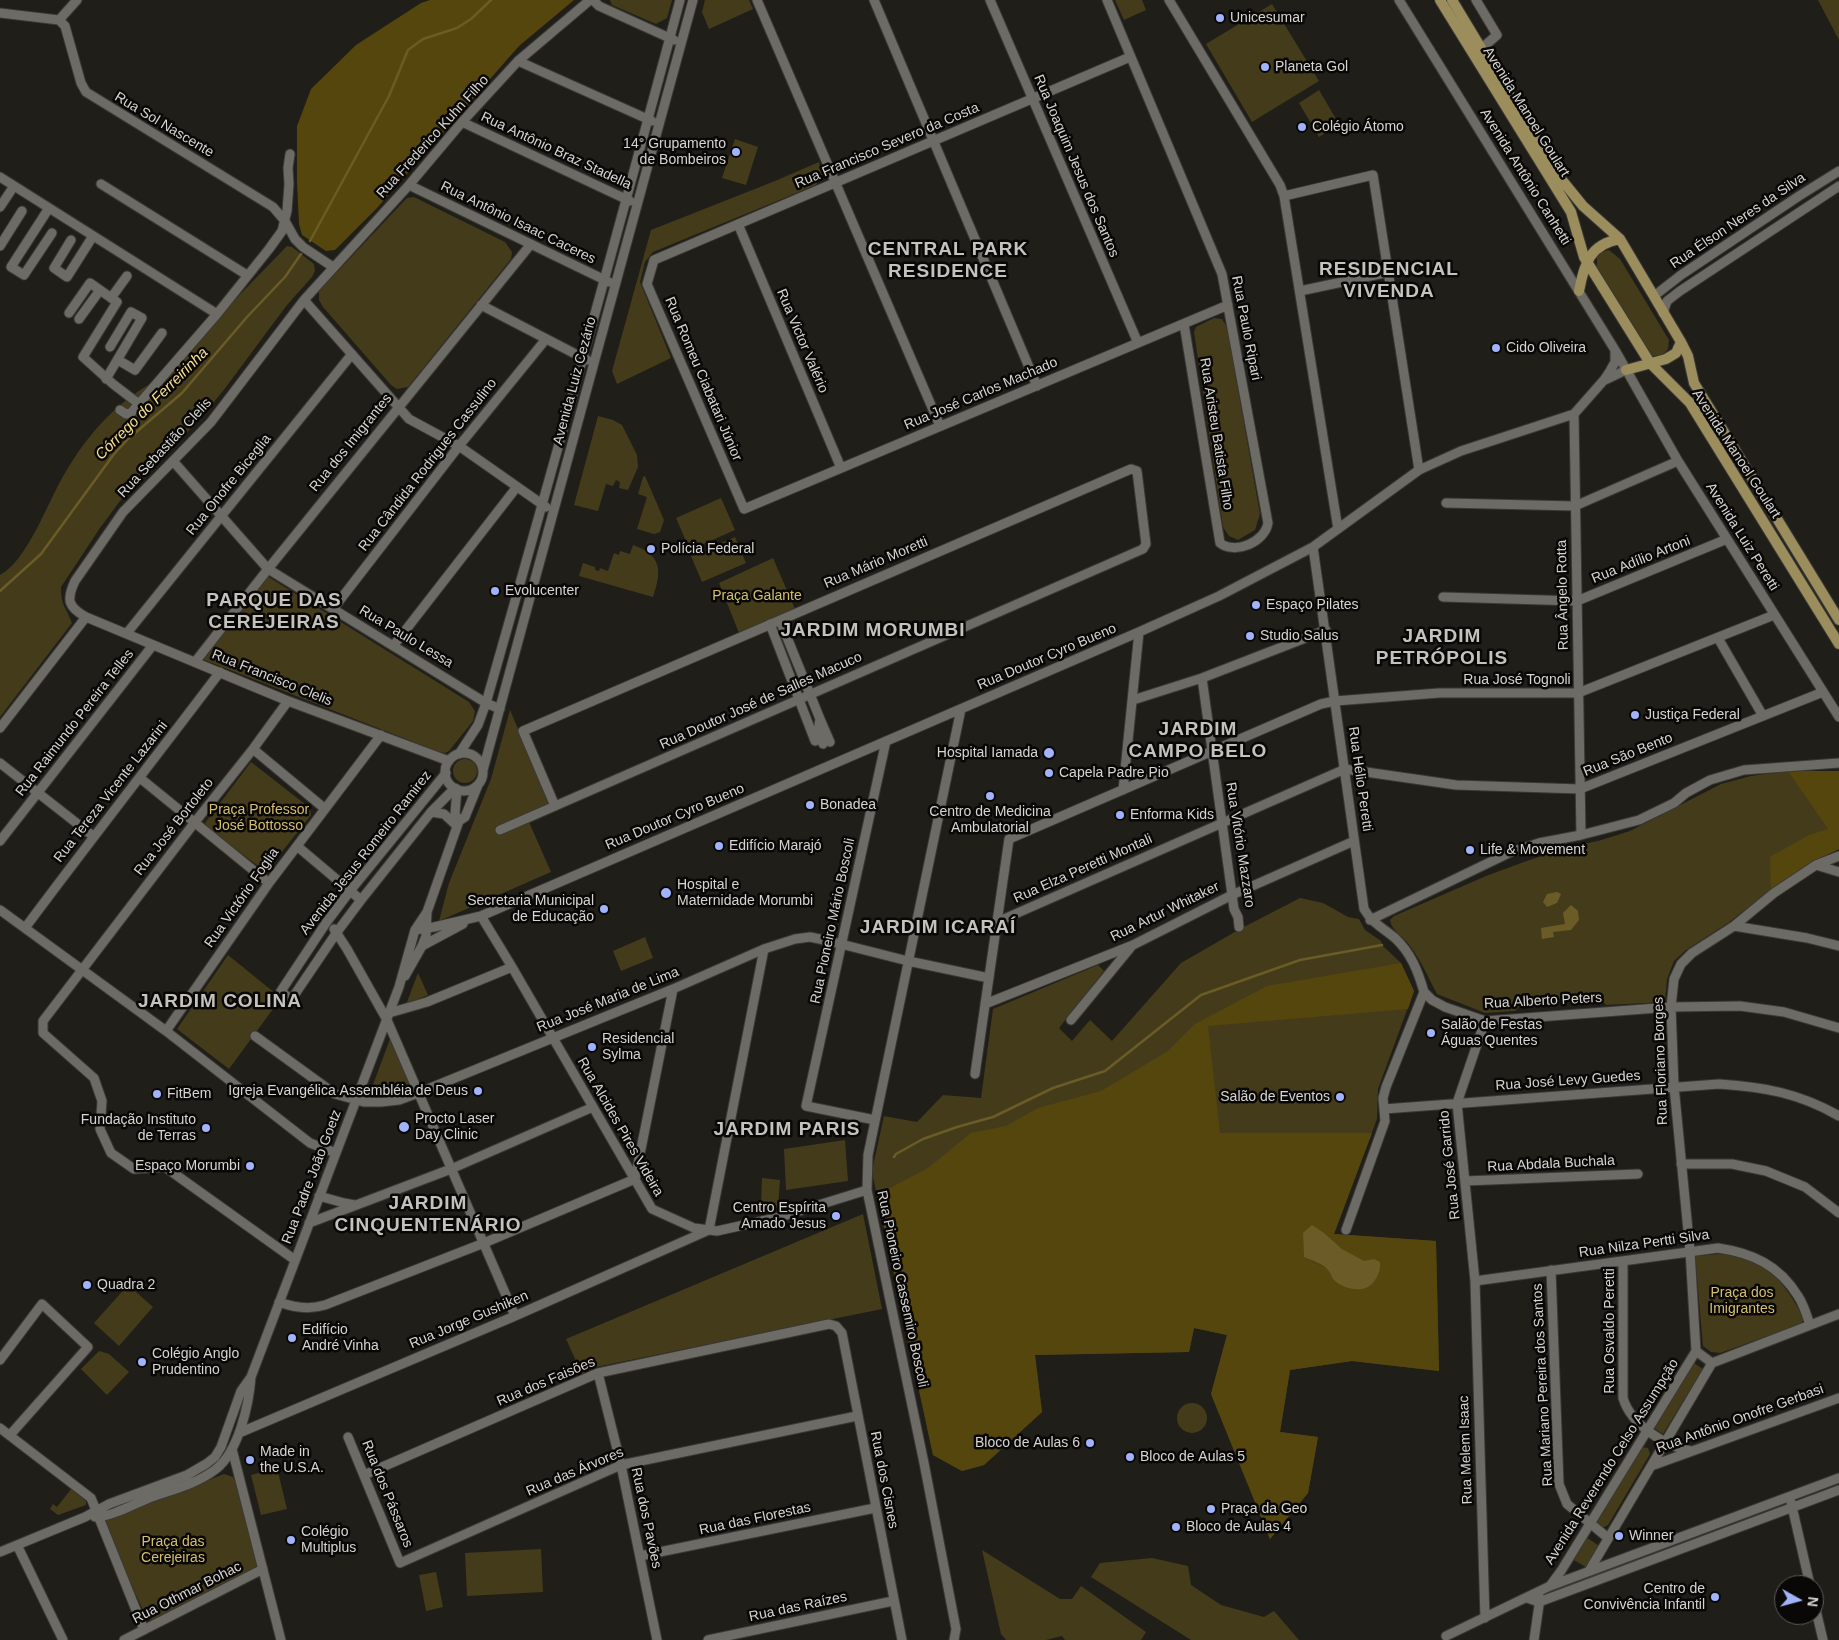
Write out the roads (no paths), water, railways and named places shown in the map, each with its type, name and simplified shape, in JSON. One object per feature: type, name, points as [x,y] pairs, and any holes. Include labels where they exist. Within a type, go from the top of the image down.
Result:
[{"type":"main road","name":"Avenida Manoel Goulart","points":[[1440,0],[1571,212],[1587,261],[1650,363],[1690,403],[1839,644]]},
{"type":"main road","name":"Avenida Manoel Goulart","points":[[1452,0],[1558,174],[1583,206],[1620,239],[1681,342],[1688,356],[1694,383],[1839,620]]},
{"type":"main road","points":[[1579,291],[1587,261],[1598,247],[1603,243],[1620,239]]},
{"type":"main road","points":[[1626,370],[1658,362],[1671,356],[1676,353],[1681,342]]},
{"type":"street","points":[[0,13],[59,20],[77,0]]},
{"type":"street","name":"Rua Frederico Kuhn Filho","points":[[304,300],[409,185],[462,122],[518,62],[590,0]]},
{"type":"street","points":[[594,0],[599,6],[681,44]]},
{"type":"street","name":"Avenida Luiz Cezário","points":[[459,754],[478,726],[486,703],[584,359],[625,199],[680,0]]},
{"type":"street","name":"Avenida Luiz Cezário","points":[[483,770],[693,0]]},
{"type":"street","points":[[757,0],[940,426]]},
{"type":"street","points":[[874,0],[1037,386]]},
{"type":"street","name":"Rua Joaquim Jesus dos Santos","points":[[990,0],[1138,343]]},
{"type":"street","name":"Rua Paulo Ripari","points":[[1106,0],[1222,274],[1267,514],[1267,530],[1259,539],[1237,548],[1225,546]]},
{"type":"street","points":[[1168,0],[1277,179],[1284,196],[1338,530]]},
{"type":"street","name":"Avenida Antônio Canhetti","points":[[1399,0],[1626,370]]},
{"type":"street","points":[[1476,0],[1496,35],[1481,49]]},
{"type":"street","name":"Rua Sol Nascente","points":[[59,20],[65,26],[81,83],[86,92],[273,207],[285,221],[295,239],[303,247],[333,267]]},
{"type":"street","name":"Rua Francisco Severo da Costa","points":[[654,260],[1130,57]]},
{"type":"street","points":[[518,62],[659,124]]},
{"type":"street","name":"Rua Antônio Braz Stadella","points":[[462,122],[637,205]]},
{"type":"street","points":[[120,410],[126,414],[131,413],[217,314],[282,231],[289,184],[288,168],[290,154]]},
{"type":"street","points":[[636,161],[648,166]]},
{"type":"street","name":"Rua Élson Neres da Silva","points":[[1654,296],[1681,275],[1839,171]]},
{"type":"street","points":[[1284,196],[1373,175],[1420,470]]},
{"type":"street","points":[[0,177],[217,314]]},
{"type":"street","points":[[101,184],[247,275]]},
{"type":"street","name":"Rua Antônio Isaac Caceres","points":[[409,185],[615,286]]},
{"type":"street","points":[[0,207],[14,186]]},
{"type":"street","name":"Rua Élson Neres da Silva","points":[[1664,313],[1667,301],[1839,186]]},
{"type":"street","points":[[49,208],[11,267],[24,275],[52,233]]},
{"type":"street","points":[[0,246],[22,211]]},
{"type":"street","name":"Rua Victor Valério","points":[[738,224],[841,468]]},
{"type":"street","points":[[71,240],[54,268],[68,277],[93,236]]},
{"type":"street","points":[[1735,239],[1742,251]]},
{"type":"street","name":"Rua dos Imigrantes","points":[[195,662],[398,407],[531,244]]},
{"type":"street","name":"Rua Romeu Ciabatari Júnior","points":[[654,260],[647,284],[744,508]]},
{"type":"street","points":[[1300,291],[1389,272]]},
{"type":"street","points":[[111,298],[127,276]]},
{"type":"street","points":[[70,313],[90,283],[117,302],[83,357],[106,379],[139,404]]},
{"type":"street","points":[[79,319],[100,290]]},
{"type":"street","points":[[304,300],[409,419],[459,446],[542,506],[554,510]]},
{"type":"street","name":"Rua Sebastião Clelis","points":[[86,616],[75,611],[70,603],[70,592],[75,581],[124,512],[211,422],[304,300]]},
{"type":"street","points":[[481,305],[594,363]]},
{"type":"street","name":"Rua José Carlos Machado","points":[[744,508],[1228,305]]},
{"type":"street","points":[[106,379],[142,318],[131,312],[110,347]]},
{"type":"street","name":"Rua Aristeu Batista Filho","points":[[1184,324],[1220,543],[1225,546]]},
{"type":"street","points":[[118,360],[136,370],[162,333]]},
{"type":"street","name":"Rua Cândida Rodrigues Cassulino","points":[[333,609],[459,446],[546,339]]},
{"type":"street","points":[[1574,414],[1604,380],[1615,362],[1615,350]]},
{"type":"street","name":"Rua Onofre Biceglia","points":[[127,633],[352,354]]},
{"type":"street","points":[[1604,380],[1626,370]]},
{"type":"street","name":"Avenida Luiz Peretti","points":[[1626,370],[1678,461],[1839,717]]},
{"type":"street","name":"Rua Doutor Cyro Bueno","points":[[422,946],[477,917],[1219,596],[1314,547],[1420,470],[1461,451],[1574,414]]},
{"type":"street","name":"Rua Ângelo Rotta","points":[[1574,414],[1581,835]]},
{"type":"street","name":"Rua Paulo Lessa","points":[[173,461],[268,569],[486,703],[500,709]]},
{"type":"street","points":[[1446,504],[1575,506],[1678,461]]},
{"type":"street","name":"Rua Doutor José de Salles Macuco","points":[[500,830],[1143,550],[1146,544],[1137,471],[1131,469]]},
{"type":"street","name":"Rua Mário Moretti","points":[[555,806],[523,731],[1131,469]]},
{"type":"street","points":[[394,646],[516,488]]},
{"type":"street","name":"Rua Adílio Artoni","points":[[1443,597],[1577,601],[1727,539]]},
{"type":"street","name":"Rua Hélio Peretti","points":[[1314,547],[1364,909],[1370,920]]},
{"type":"street","name":"Rua José Tognoli","points":[[997,922],[1009,839],[1321,704],[1335,701],[1439,693],[1578,693],[1774,615]]},
{"type":"street","points":[[0,728],[86,616]]},
{"type":"street","name":"Rua Francisco Clelis","points":[[86,616],[288,700],[449,761]]},
{"type":"street","points":[[770,624],[799,699],[824,744],[818,731],[820,719],[780,620]]},
{"type":"street","points":[[1133,700],[1202,678],[1326,630]]},
{"type":"street","points":[[1123,790],[1139,632]]},
{"type":"street","points":[[1718,638],[1763,716]]},
{"type":"street","name":"Rua Raimundo Pereira Telles","points":[[0,841],[153,645]]},
{"type":"street","points":[[781,654],[792,650]]},
{"type":"street","name":"Rua Tereza Vicente Lazarini","points":[[25,928],[93,836],[140,778],[220,672]]},
{"type":"street","name":"Rua Vitório Mazzaro","points":[[1202,678],[1234,912],[1238,917],[1239,927]]},
{"type":"street","name":"Rua São Bento","points":[[1345,769],[1456,785],[1580,789],[1823,692]]},
{"type":"street","name":"Rua José Bortoleto","points":[[288,700],[253,750],[195,822],[43,1020],[42,1033],[94,1078],[102,1101],[100,1129],[111,1153],[134,1169],[165,1167],[295,1260]]},
{"type":"street","name":"Rua Pioneiro Cassemiro Boscoli","points":[[954,1640],[956,1629],[867,1190],[868,1155],[961,709]]},
{"type":"street","name":"Rua Victório Foglia","points":[[166,1031],[269,882],[381,735]]},
{"type":"street","name":"Rua Pioneiro Mário Boscoli","points":[[875,1120],[806,1106],[886,741]]},
{"type":"street","points":[[253,750],[324,808]]},
{"type":"street","points":[[415,930],[427,912],[458,824],[465,817],[482,777],[482,764],[474,755],[469,753],[459,754],[449,761],[446,773],[447,778],[456,789],[466,791],[478,784]]},
{"type":"street","points":[[0,763],[93,836]]},
{"type":"street","points":[[1346,1230],[1385,1121],[1383,1098],[1386,1087],[1424,992],[1417,969],[1406,949],[1394,937],[1370,920],[1511,852],[1539,843],[1581,835],[1639,820],[1710,780],[1744,770],[1839,763]]},
{"type":"street","name":"Rua Elza Peretti Montali","points":[[997,922],[1345,769]]},
{"type":"street","name":"Avenida Jesus Romeiro Ramirez","points":[[446,773],[326,923],[281,990],[291,1000],[361,900],[431,812],[456,789]]},
{"type":"street","points":[[140,778],[269,882]]},
{"type":"street","points":[[456,789],[455,814],[458,824]]},
{"type":"street","points":[[431,812],[444,814],[458,824]]},
{"type":"street","name":"Rua Artur Whitaker","points":[[985,1004],[1133,944],[1232,895],[1354,841]]},
{"type":"street","points":[[297,846],[361,900]]},
{"type":"street","name":"Rua Floriano Borges","points":[[1696,1351],[1690,1252],[1674,1086],[1671,1006],[1674,979],[1681,964],[1692,953],[1734,926],[1774,893],[1816,865],[1839,856]]},
{"type":"street","points":[[1816,865],[1839,872]]},
{"type":"street","points":[[0,910],[166,1031],[310,1143],[336,1153]]},
{"type":"street","points":[[426,928],[427,912]]},
{"type":"street","name":"Rua Doutor Cyro Bueno","points":[[415,930],[477,917]]},
{"type":"street","name":"Rua Alcides Pires Videira","points":[[477,917],[512,967],[652,1209],[694,1228],[728,1230],[780,1218],[867,1190]]},
{"type":"street","points":[[975,1074],[997,922]]},
{"type":"street","points":[[326,923],[337,932],[388,1016],[418,1093],[516,1316]]},
{"type":"street","points":[[1734,926],[1807,938],[1839,946]]},
{"type":"street","name":"Rua Padre João Goetz","points":[[399,987],[422,946],[426,928]]},
{"type":"street","name":"Rua Padre João Goetz","points":[[98,1513],[187,1475],[206,1464],[215,1456],[221,1446],[241,1391],[251,1377],[399,987],[415,930]]},
{"type":"street","name":"Rua José Maria de Lima","points":[[255,1036],[335,1094],[356,1100],[381,1102],[399,1100],[418,1093],[673,989],[764,949],[795,939],[810,937],[908,961],[989,978]]},
{"type":"street","points":[[411,940],[416,945],[422,946]]},
{"type":"street","points":[[1071,1020],[1133,944]]},
{"type":"street","points":[[709,1230],[764,949]]},
{"type":"street","points":[[388,1016],[512,967]]},
{"type":"street","points":[[279,1302],[302,1308],[316,1308],[325,1305],[484,1243],[635,1179],[673,989]]},
{"type":"street","name":"Rua Alberto Peters","points":[[1424,992],[1432,1000],[1445,1007],[1485,1021],[1671,1006],[1740,1006],[1784,1012],[1839,1028]]},
{"type":"street","name":"Rua José Garrido","points":[[1475,1281],[1457,1103],[1485,1021]]},
{"type":"street","name":"Rua José Levy Guedes","points":[[1384,1109],[1719,1084],[1750,1086],[1785,1092],[1839,1116]]},
{"type":"street","points":[[309,1223],[451,1169],[593,1107]]},
{"type":"street","points":[[1681,1164],[1732,1164],[1766,1171],[1806,1187],[1839,1213]]},
{"type":"street","name":"Rua Abdala Buchala","points":[[1465,1181],[1638,1174]]},
{"type":"street","points":[[319,1196],[344,1204],[357,1205]]},
{"type":"street","name":"Rua Jorge Gushiken","points":[[239,1433],[516,1316],[709,1230]]},
{"type":"street","name":"Rua Nilza Pertti Silva","points":[[1475,1281],[1718,1248],[1739,1251],[1755,1256],[1780,1272],[1799,1296],[1810,1325]]},
{"type":"street","name":"Rua Osvaldo Peretti","points":[[1623,1261],[1623,1398],[1626,1408],[1648,1430],[1666,1442],[1680,1449],[1692,1451]]},
{"type":"street","name":"Rua Mariano Pereira dos Santos","points":[[1551,1270],[1559,1484],[1567,1504],[1608,1538]]},
{"type":"street","name":"Rua Melem Isaac","points":[[1475,1281],[1485,1618]]},
{"type":"street","points":[[0,1360],[42,1304],[88,1347],[10,1435]]},
{"type":"street","points":[[1571,1590],[1589,1570],[1712,1363],[1839,1314]]},
{"type":"street","name":"Rua dos Faisões","points":[[364,1475],[598,1374],[829,1324],[836,1326]]},
{"type":"street","name":"Rua dos Cisnes","points":[[836,1326],[842,1333],[902,1640]]},
{"type":"street","points":[[1696,1351],[1712,1363]]},
{"type":"street","name":"Avenida Reverendo Celso Assumpção","points":[[1550,1586],[1561,1572],[1696,1351]]},
{"type":"street","name":"Rua dos Pavões","points":[[598,1374],[621,1465],[657,1640]]},
{"type":"street","name":"Rua Padre João Goetz","points":[[98,1513],[197,1480],[216,1469],[232,1449],[239,1433],[250,1395],[251,1377]]},
{"type":"street","name":"Rua Antônio Onofre Gerbasi","points":[[1651,1466],[1839,1398]]},
{"type":"street","name":"Rua das Árvores","points":[[400,1563],[621,1465],[857,1416]]},
{"type":"street","points":[[0,1428],[91,1498],[144,1630]]},
{"type":"street","name":"Rua dos Pássaros","points":[[348,1437],[400,1563]]},
{"type":"street","points":[[232,1449],[281,1640]]},
{"type":"street","points":[[1446,1636],[1541,1590],[1589,1570],[1839,1478]]},
{"type":"street","points":[[1526,1598],[1539,1602],[1839,1490]]},
{"type":"street","points":[[1789,1497],[1808,1575]]},
{"type":"street","name":"Rua das Florestas","points":[[640,1556],[875,1508]]},
{"type":"street","points":[[0,1552],[98,1513]]},
{"type":"street","points":[[18,1545],[63,1640]]},
{"type":"street","name":"Rua Othmar Bohac","points":[[124,1640],[262,1569]]},
{"type":"street","points":[[1534,1640],[1541,1590]]},
{"type":"street","name":"Rua das Raízes","points":[[708,1640],[893,1601]]},
{"type":"street","points":[[1819,1625],[1823,1640]]},
{"type":"waterway","name":"Córrego do Ferreirinha","points":[[310,241],[389,96],[408,50],[423,39],[457,28],[471,19],[491,0]]},
{"type":"waterway","name":"Córrego do Ferreirinha","points":[[0,591],[41,554],[114,454],[128,439],[182,393],[247,317],[285,277],[301,254]]},
{"type":"waterway","points":[[894,1157],[923,1139],[993,1117],[1053,1088],[1105,1071],[1201,995],[1300,960],[1382,945]]},
{"type":"place","name":"Unicesumar","points":[[1220,18]]},
{"type":"place","name":"Planeta Gol","points":[[1265,67]]},
{"type":"place","name":"Colégio Átomo","points":[[1302,127]]},
{"type":"place","name":"14° Grupamento de Bombeiros","points":[[736,152]]},
{"type":"place","name":"Cido Oliveira","points":[[1496,348]]},
{"type":"place","name":"Polícia Federal","points":[[651,549]]},
{"type":"place","name":"Evolucenter","points":[[495,591]]},
{"type":"place","name":"Espaço Pilates","points":[[1256,605]]},
{"type":"place","name":"Studio Salus","points":[[1250,636]]},
{"type":"place","name":"Justiça Federal","points":[[1635,715]]},
{"type":"place","name":"Hospital Iamada","points":[[1049,753]]},
{"type":"place","name":"Capela Padre Pio","points":[[1049,773]]},
{"type":"place","name":"Centro de Medicina Ambulatorial","points":[[990,796]]},
{"type":"place","name":"Bonadea","points":[[810,805]]},
{"type":"place","name":"Enforma Kids","points":[[1120,815]]},
{"type":"place","name":"Edifício Marajó","points":[[719,846]]},
{"type":"place","name":"Life & Movement","points":[[1470,850]]},
{"type":"place","name":"Hospital e Maternidade Morumbi","points":[[666,893]]},
{"type":"place","name":"Secretaria Municipal de Educação","points":[[604,909]]},
{"type":"place","name":"Salão de Festas Águas Quentes","points":[[1431,1033]]},
{"type":"place","name":"Residencial Sylma","points":[[592,1047]]},
{"type":"place","name":"Igreja Evangélica Assembléia de Deus","points":[[478,1091]]},
{"type":"place","name":"FitBem","points":[[157,1094]]},
{"type":"place","name":"Salão de Eventos","points":[[1340,1097]]},
{"type":"place","name":"Procto Laser Day Clinic","points":[[404,1127]]},
{"type":"place","name":"Fundação Instituto de Terras","points":[[206,1128]]},
{"type":"place","name":"Espaço Morumbi","points":[[250,1166]]},
{"type":"place","name":"Centro Espírita Amado Jesus","points":[[836,1216]]},
{"type":"place","name":"Quadra 2","points":[[87,1285]]},
{"type":"place","name":"Edifício André Vinha","points":[[292,1338]]},
{"type":"place","name":"Colégio Anglo Prudentino","points":[[142,1362]]},
{"type":"place","name":"Bloco de Aulas 6","points":[[1090,1443]]},
{"type":"place","name":"Bloco de Aulas 5","points":[[1130,1457]]},
{"type":"place","name":"Made in the U.S.A.","points":[[250,1460]]},
{"type":"place","name":"Praça da Geo","points":[[1211,1509]]},
{"type":"place","name":"Bloco de Aulas 4","points":[[1176,1527]]},
{"type":"place","name":"Winner","points":[[1619,1536]]},
{"type":"place","name":"Colégio Multiplus","points":[[291,1540]]},
{"type":"place","name":"Centro de Convivência Infantil","points":[[1715,1597]]},
{"type":"district","name":"CENTRAL PARK RESIDENCE","points":[[948,261]]},
{"type":"district","name":"RESIDENCIAL VIVENDA","points":[[1389,281]]},
{"type":"district","name":"PARQUE DAS CEREJEIRAS","points":[[274,612]]},
{"type":"district","name":"JARDIM MORUMBI","points":[[873,631]]},
{"type":"district","name":"JARDIM PETRÓPOLIS","points":[[1442,648]]},
{"type":"district","name":"JARDIM CAMPO BELO","points":[[1198,741]]},
{"type":"district","name":"JARDIM ICARAÍ","points":[[938,928]]},
{"type":"district","name":"JARDIM COLINA","points":[[220,1002]]},
{"type":"district","name":"JARDIM PARIS","points":[[787,1130]]},
{"type":"district","name":"JARDIM CINQUENTENÁRIO","points":[[428,1215]]},
{"type":"park label","name":"Praça Galante","points":[[757,596]]},
{"type":"park label","name":"Praça Professor José Bottosso","points":[[259,818]]},
{"type":"park label","name":"Praça dos Imigrantes","points":[[1742,1302]]},
{"type":"park label","name":"Praça das Cerejeiras","points":[[173,1550]]}]
